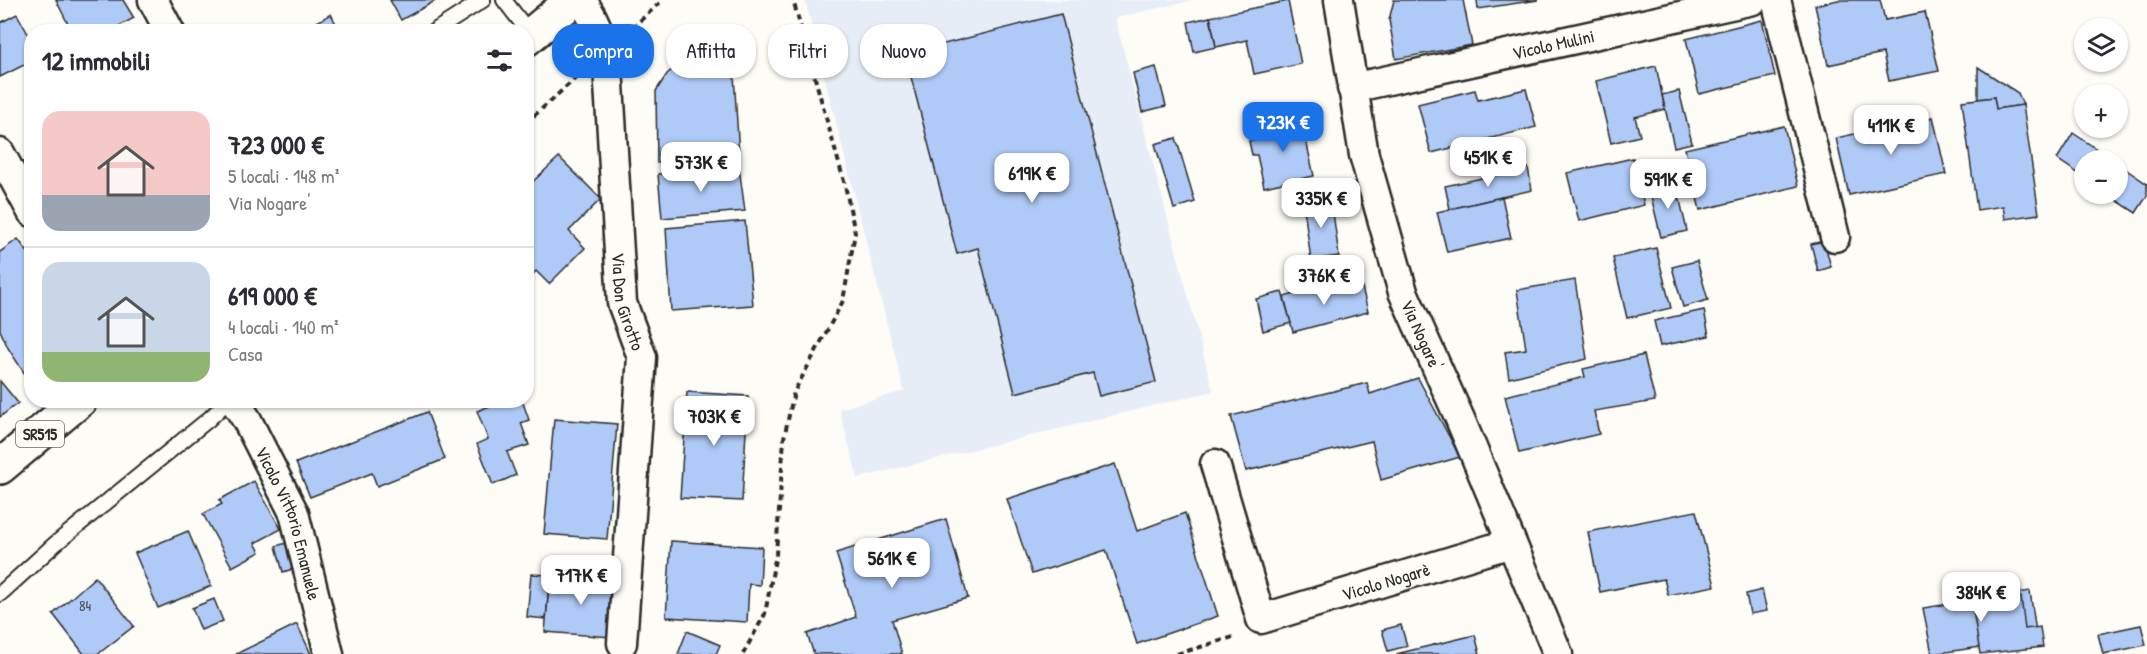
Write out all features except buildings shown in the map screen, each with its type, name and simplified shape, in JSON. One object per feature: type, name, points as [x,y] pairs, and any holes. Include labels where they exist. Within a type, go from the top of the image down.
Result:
[{"type":"main road","points":[[534,33],[573,0]]},
{"type":"main road","name":"SR515","points":[[0,467],[70,408]]},
{"type":"street","points":[[153,0],[166,24]]},
{"type":"street","name":"Via Don Girotto","points":[[582,0],[607,50],[622,303],[642,357],[622,643]]},
{"type":"street","name":"Via Nogare'","points":[[1339,0],[1364,155],[1402,292],[1460,419],[1558,654]]},
{"type":"street","name":"Vicolo Mulini","points":[[1352,88],[1753,0]]},
{"type":"street","points":[[1776,0],[1834,237]]},
{"type":"street","points":[[0,153],[24,197]]},
{"type":"street","name":"Vicolo Vittorio Emanuele","points":[[240,408],[248,420],[294,513],[329,654]]},
{"type":"street","points":[[1215,464],[1261,619]]},
{"type":"street","name":"Vicolo Nogarè","points":[[1261,619],[1511,543]]},
{"type":"lane","points":[[446,24],[483,0]]},
{"type":"lane","points":[[504,0],[520,24]]},
{"type":"lane","points":[[0,594],[55,544],[221,408]]},
{"type":"path","points":[[743,654],[765,614],[776,554],[784,438],[794,392],[843,301],[855,233],[845,185],[793,0]]},
{"type":"path","points":[[1178,654],[1249,633],[1261,619]]},
{"type":"shaded area","points":[[805,0],[1193,0],[1115,18],[1213,391],[858,478],[839,409],[904,391],[825,78],[848,78],[848,24],[811,24]]}]
